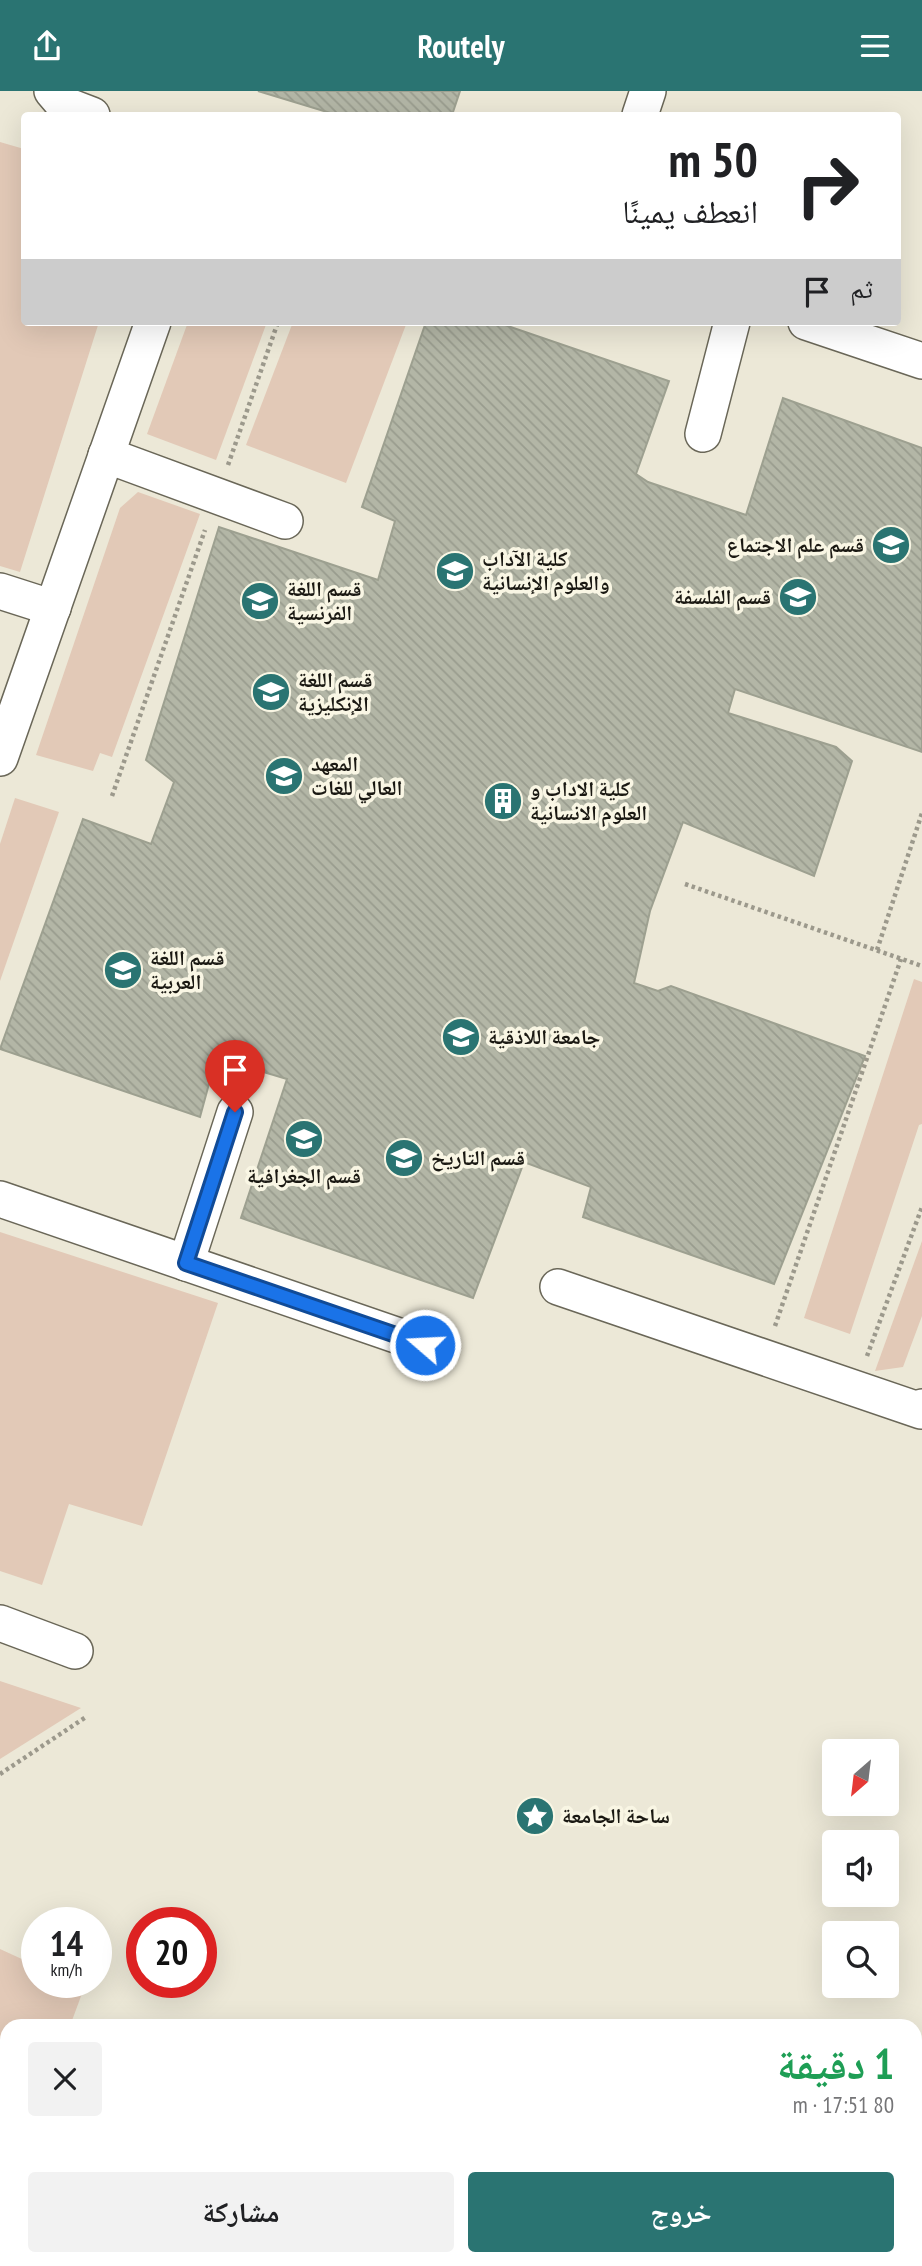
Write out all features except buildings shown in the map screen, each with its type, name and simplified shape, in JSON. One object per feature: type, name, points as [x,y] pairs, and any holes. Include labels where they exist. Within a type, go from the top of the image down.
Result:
[{"type":"lane","points":[[52,91],[63,104],[84,112]]},
{"type":"lane","points":[[641,112],[648,91]]},
{"type":"lane","points":[[0,758],[152,326]]},
{"type":"lane","points":[[704,433],[731,326]]},
{"type":"lane","points":[[818,326],[922,361]]},
{"type":"lane","points":[[106,455],[285,521]]},
{"type":"lane","points":[[0,591],[52,608]]},
{"type":"lane","points":[[186,1263],[235,1112]]},
{"type":"lane","points":[[0,1199],[425,1345]]},
{"type":"lane","points":[[558,1287],[922,1410]]},
{"type":"lane","points":[[0,1623],[75,1651]]},
{"type":"path","points":[[112,796],[277,326]]},
{"type":"path","points":[[877,950],[922,813]]},
{"type":"path","points":[[685,884],[922,966]]},
{"type":"path","points":[[764,1357],[901,959]]},
{"type":"path","points":[[855,1389],[922,1207]]},
{"type":"path","points":[[0,1774],[86,1717]]},
{"type":"shaded area","points":[[0,142],[21,148],[21,326],[98,326],[20,572],[0,566]]},
{"type":"shaded area","points":[[187,326],[266,326],[216,460],[147,434]]},
{"type":"shaded area","points":[[291,326],[405,326],[346,483],[246,445]]},
{"type":"shaded area","points":[[138,492],[200,514],[112,757],[100,753],[93,771],[36,755],[120,508]]},
{"type":"shaded area","points":[[15,798],[59,812],[0,981],[0,844]]},
{"type":"shaded area","points":[[914,979],[922,982],[922,1124],[919,1125],[850,1334],[804,1318]]},
{"type":"shaded area","points":[[0,1232],[218,1303],[142,1526],[69,1504],[42,1585],[0,1571]]},
{"type":"shaded area","points":[[922,1241],[922,1316],[903,1367],[875,1371]]},
{"type":"shaded area","points":[[0,1681],[81,1708],[0,1759]]},
{"type":"shaded area","points":[[0,1949],[21,1959],[21,1998],[80,1998],[73,2019],[0,2019]]},
{"type":"place","name":"قسم علم الاجتماع","points":[[891,545]]},
{"type":"place","name":"كلية الآداب والعلوم الإنسانية","points":[[455,571]]},
{"type":"place","name":"قسم الفلسفة","points":[[798,597]]},
{"type":"place","name":"قسم اللغة الفرنسية","points":[[260,601]]},
{"type":"place","name":"قسم اللغة الإنكليزية","points":[[271,692]]},
{"type":"place","name":"المعهد العالي للغات","points":[[284,776]]},
{"type":"place","name":"كلية الاداب و العلوم الانسانية","points":[[503,801]]},
{"type":"place","name":"قسم اللغة العربية","points":[[123,970]]},
{"type":"place","name":"جامعة اللاذقية","points":[[461,1037]]},
{"type":"place","name":"قسم الجغرافية","points":[[304,1139]]},
{"type":"place","name":"قسم التاريخ","points":[[404,1158]]},
{"type":"place","name":"ساحة الجامعة","points":[[535,1816]]},
{"type":"route","points":[[235,1112],[186,1263],[425,1345]]}]
